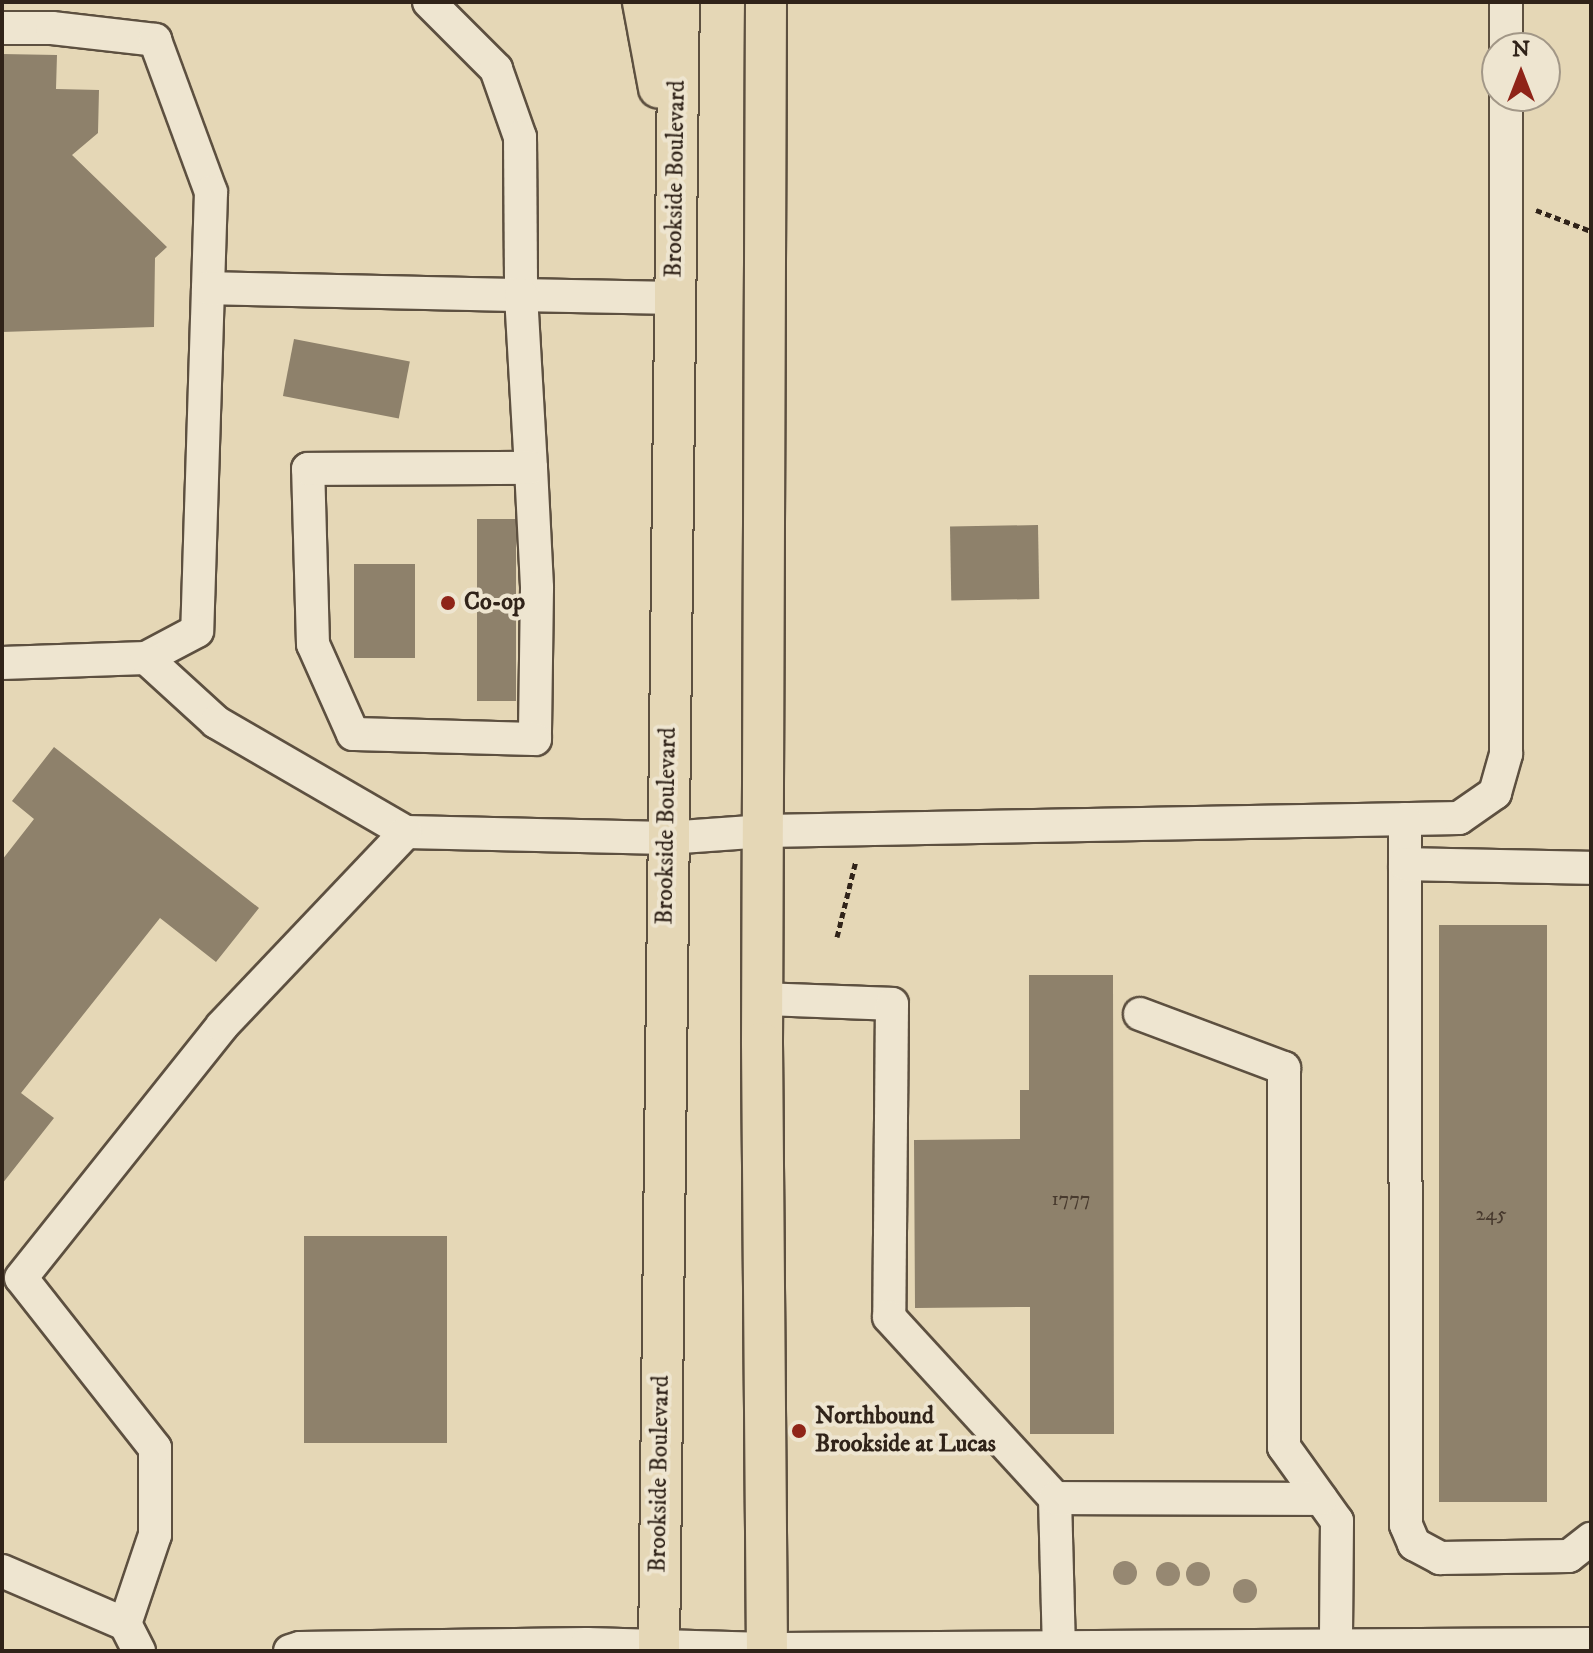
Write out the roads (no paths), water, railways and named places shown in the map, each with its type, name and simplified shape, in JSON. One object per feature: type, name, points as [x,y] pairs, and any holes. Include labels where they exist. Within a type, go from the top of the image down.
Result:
[{"type":"main road","points":[[643,2],[676,196]]},
{"type":"main road","name":"Brookside Boulevard","points":[[659,1649],[679,2]]},
{"type":"main road","points":[[766,2],[763,999],[767,1650]]},
{"type":"main road","points":[[766,61],[787,2]]},
{"type":"street","points":[[429,2],[496,69],[520,137],[521,295],[531,468],[537,588],[535,739],[353,734],[313,644],[308,469],[531,468]]},
{"type":"street","points":[[1506,2],[1506,32]]},
{"type":"street","points":[[2,28],[52,28],[155,40],[211,192],[197,631],[146,658],[2,663]]},
{"type":"street","points":[[146,658],[216,722],[406,832],[667,838],[765,831],[1459,818],[1495,793],[1506,754],[1506,112]]},
{"type":"street","points":[[208,288],[674,298]]},
{"type":"street","points":[[1405,819],[1406,1525],[1414,1544],[1440,1558],[1569,1556],[1591,1539]]},
{"type":"street","points":[[2,1571],[132,1637],[155,1535],[155,1448],[21,1278],[222,1026],[406,832]]},
{"type":"street","points":[[1405,864],[1591,868]]},
{"type":"street","points":[[763,999],[892,1004],[889,1317],[1055,1498],[1059,1647]]},
{"type":"street","points":[[1140,1014],[1284,1068],[1284,1447],[1337,1521],[1336,1645]]},
{"type":"street","points":[[1055,1498],[1321,1499]]},
{"type":"street","points":[[290,1651],[300,1648],[396,1646],[767,1650],[1591,1644]]},
{"type":"place","name":"Co-op","points":[[448,603]]},
{"type":"place","name":"Northbound Brookside at Lucas","points":[[799,1431]]}]
